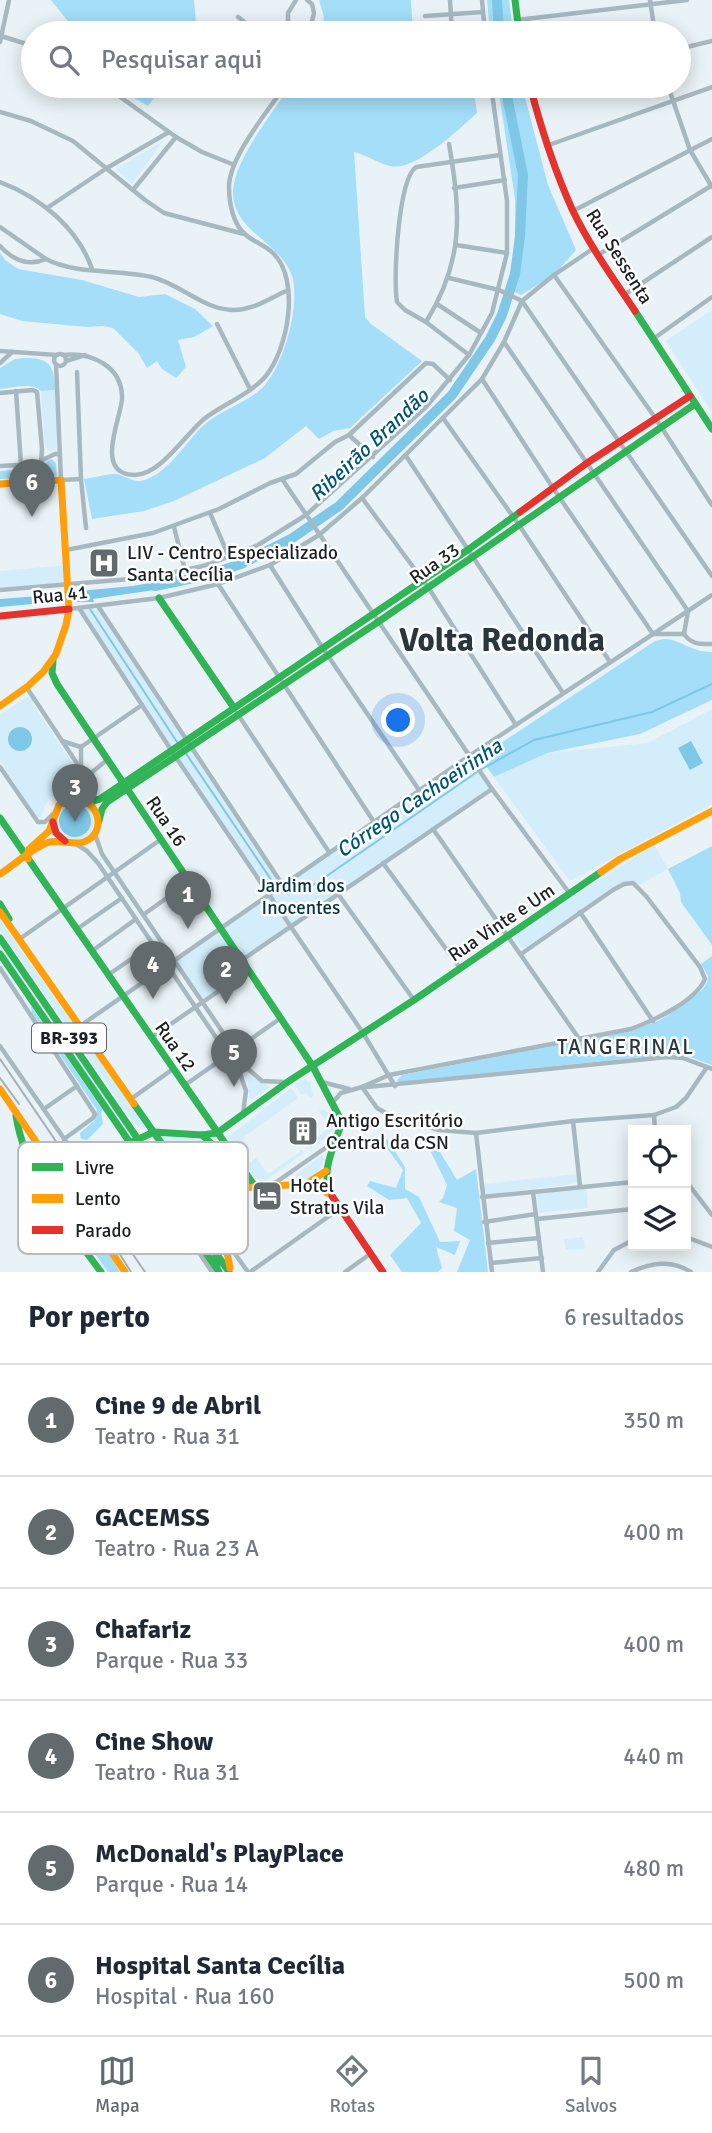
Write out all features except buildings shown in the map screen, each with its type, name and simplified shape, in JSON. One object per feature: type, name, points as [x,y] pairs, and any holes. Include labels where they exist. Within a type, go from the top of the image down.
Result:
[{"type":"street","points":[[9,0],[1,38],[21,43]]},
{"type":"street","points":[[288,21],[288,13],[296,0]]},
{"type":"street","points":[[307,0],[312,4],[312,21]]},
{"type":"street","points":[[450,0],[451,21]]},
{"type":"street","points":[[482,0],[484,21]]},
{"type":"street","points":[[515,0],[517,20],[687,0]]},
{"type":"street","points":[[650,3],[653,21]]},
{"type":"street","points":[[425,16],[483,12]]},
{"type":"street","points":[[238,17],[243,21]]},
{"type":"street","points":[[691,46],[712,41]]},
{"type":"street","points":[[691,94],[712,87]]},
{"type":"street","points":[[122,98],[176,137],[202,152],[232,164]]},
{"type":"street","points":[[244,234],[235,221],[229,198],[232,164],[277,98]]},
{"type":"street","points":[[0,590],[127,580],[185,570],[229,557],[258,545],[306,515],[409,424],[469,355],[492,313],[499,290],[509,232],[505,180],[493,98]]},
{"type":"street","name":"Rua Sessenta","points":[[533,98],[546,146],[573,211],[624,295],[712,429]]},
{"type":"street","points":[[522,301],[554,275],[712,187],[690,150],[671,98]]},
{"type":"street","points":[[546,146],[681,98]]},
{"type":"street","points":[[0,112],[31,121],[73,141],[164,213],[244,234],[272,251],[285,271],[289,303],[280,348],[266,376],[223,405],[186,435],[157,467],[142,474],[132,475],[115,463],[111,448],[122,400],[116,374],[107,365],[86,355],[0,351]]},
{"type":"street","points":[[47,208],[107,168],[169,132]]},
{"type":"street","points":[[133,190],[176,137]]},
{"type":"street","points":[[573,211],[712,139]]},
{"type":"street","points":[[426,322],[438,304],[449,278],[456,245],[449,144]]},
{"type":"street","points":[[469,355],[397,302],[399,220],[409,176],[416,167],[500,155]]},
{"type":"street","points":[[454,188],[505,180]]},
{"type":"street","points":[[0,182],[16,188],[47,208],[83,248],[92,269]]},
{"type":"street","points":[[0,227],[46,259],[65,267],[153,277],[220,308],[234,310],[265,302],[288,290]]},
{"type":"street","points":[[624,295],[712,237]]},
{"type":"street","points":[[456,245],[507,253]]},
{"type":"street","points":[[0,246],[23,262],[35,264],[46,259]]},
{"type":"street","points":[[554,275],[656,419],[712,505]]},
{"type":"street","points":[[449,278],[499,290],[522,301],[712,576]]},
{"type":"street","points":[[653,340],[712,297]]},
{"type":"street","name":"Rua 41","points":[[0,616],[159,598],[218,584],[270,565],[319,535],[362,498],[482,379],[504,342],[522,301]]},
{"type":"street","points":[[438,304],[481,333]]},
{"type":"street","points":[[217,324],[250,389]]},
{"type":"street","points":[[504,342],[688,611],[684,634]]},
{"type":"street","points":[[0,363],[12,352]]},
{"type":"street","points":[[44,353],[60,363],[86,355]]},
{"type":"street","points":[[0,706],[37,681],[53,660],[67,626],[69,586],[57,454],[60,355]]},
{"type":"street","points":[[60,355],[60,363]]},
{"type":"street","points":[[66,550],[174,527],[296,474],[335,442],[349,435],[426,363],[433,363],[450,380]]},
{"type":"street","points":[[76,372],[86,528]]},
{"type":"street","points":[[482,379],[653,634]]},
{"type":"street","points":[[0,393],[33,390],[39,394],[41,462]]},
{"type":"street","points":[[16,391],[21,465]]},
{"type":"street","name":"Rua 33","points":[[174,753],[281,681],[328,655],[428,587],[514,517],[587,463],[690,396]]},
{"type":"street","name":"Rua 33","points":[[281,681],[322,648],[372,614],[423,580],[519,525],[695,404]]},
{"type":"street","points":[[443,418],[514,517],[610,662]]},
{"type":"street","points":[[349,435],[373,457]]},
{"type":"street","points":[[42,449],[47,453],[57,454]]},
{"type":"street","points":[[0,466],[41,462],[57,454]]},
{"type":"street","points":[[406,456],[563,693]]},
{"type":"street","points":[[282,479],[484,778],[570,894]]},
{"type":"street","points":[[0,484],[81,480]]},
{"type":"street","points":[[362,498],[428,587],[516,724]]},
{"type":"street","points":[[210,513],[229,557]]},
{"type":"street","points":[[174,527],[185,570]]},
{"type":"street","points":[[270,565],[322,648],[419,790]]},
{"type":"street","points":[[218,584],[374,822]]},
{"type":"street","points":[[80,1026],[516,724],[712,596]]},
{"type":"street","points":[[159,598],[329,852]]},
{"type":"street","points":[[97,606],[281,885]]},
{"type":"street","points":[[79,608],[363,1033],[395,1086]]},
{"type":"street","points":[[653,634],[684,634],[694,643],[712,644]]},
{"type":"street","name":"Rua 16","points":[[53,660],[52,673],[57,684],[323,1082],[342,1122],[338,1139]]},
{"type":"street","points":[[37,681],[46,679],[57,684]]},
{"type":"street","points":[[27,688],[86,777],[99,821]]},
{"type":"street","points":[[81,747],[142,705]]},
{"type":"street","points":[[62,741],[81,747]]},
{"type":"street","points":[[81,747],[81,769]]},
{"type":"street","points":[[92,804],[125,786],[174,753]]},
{"type":"street","points":[[86,777],[108,760]]},
{"type":"street","points":[[0,767],[38,822],[45,822],[53,816]]},
{"type":"street","points":[[0,874],[48,842],[73,844],[87,841],[95,833],[105,804],[125,786]]},
{"type":"street","points":[[242,960],[492,789]]},
{"type":"street","points":[[27,857],[29,849],[47,833],[62,802],[83,799],[92,804]]},
{"type":"street","name":"Rua Vinte e Um","points":[[218,1133],[286,1082],[414,1000],[620,859],[712,810]]},
{"type":"street","points":[[53,816],[56,833],[93,856],[240,1073],[247,1095],[242,1116]]},
{"type":"street","name":"Rua 12","points":[[0,818],[224,1142]]},
{"type":"street","points":[[433,829],[580,1040]]},
{"type":"street","points":[[95,833],[100,851],[247,1068],[262,1081],[286,1082]]},
{"type":"street","points":[[21,938],[160,840]]},
{"type":"street","points":[[383,863],[460,968]]},
{"type":"street","points":[[143,915],[189,882]]},
{"type":"street","points":[[362,1087],[389,1075],[580,1040],[653,1021],[680,1004],[703,983],[705,976],[646,896],[633,883],[624,884],[580,912],[522,954]]},
{"type":"street","points":[[338,894],[414,1000]]},
{"type":"street","points":[[76,929],[122,898]]},
{"type":"street","points":[[0,904],[34,959]]},
{"type":"street","points":[[0,912],[161,1142]]},
{"type":"street","points":[[580,912],[653,1021]]},
{"type":"street","points":[[92,951],[136,919]]},
{"type":"street","name":"BR-393","points":[[0,938],[141,1142]]},
{"type":"street","points":[[108,975],[153,944]]},
{"type":"street","name":"BR-393","points":[[0,954],[129,1142]]},
{"type":"street","points":[[0,968],[95,1115],[64,1139]]},
{"type":"street","points":[[151,1038],[242,975]]},
{"type":"street","points":[[184,1085],[281,1018]]},
{"type":"street","points":[[0,1046],[66,1142]]},
{"type":"street","points":[[333,1102],[338,1094],[362,1087],[395,1086],[667,1057],[683,1058],[709,1068],[676,1107],[654,1115],[573,1121],[476,1133],[439,1130],[388,1115],[377,1108],[362,1087]]},
{"type":"street","points":[[240,1073],[247,1068]]},
{"type":"street","points":[[131,1099],[173,1069]]},
{"type":"street","points":[[323,1082],[350,1089]]},
{"type":"street","points":[[44,1109],[77,1086]]},
{"type":"street","points":[[0,1089],[36,1142]]},
{"type":"street","points":[[16,1114],[22,1142]]},
{"type":"street","points":[[654,1115],[655,1125]]},
{"type":"street","points":[[573,1121],[580,1186]]},
{"type":"street","points":[[132,1142],[154,1132],[202,1135],[218,1133]]},
{"type":"street","points":[[476,1133],[484,1222],[492,1272]]},
{"type":"street","points":[[202,1135],[210,1142]]},
{"type":"street","points":[[338,1139],[326,1171],[325,1184],[331,1197],[383,1272]]},
{"type":"street","points":[[269,1187],[338,1139]]},
{"type":"street","points":[[304,1185],[326,1171]]},
{"type":"street","name":"Rua 12","points":[[248,1176],[256,1188]]},
{"type":"street","points":[[482,1197],[628,1182]]},
{"type":"street","points":[[248,1189],[304,1185],[320,1188],[331,1197]]},
{"type":"street","points":[[691,1188],[712,1215]]},
{"type":"street","points":[[533,1192],[543,1272]]},
{"type":"street","points":[[235,1254],[249,1272],[339,1209]]},
{"type":"street","points":[[484,1222],[628,1209]]},
{"type":"street","points":[[488,1243],[539,1238]]},
{"type":"street","points":[[691,1239],[712,1247]]},
{"type":"street","points":[[598,1272],[614,1250],[628,1243]]},
{"type":"street","points":[[345,1272],[371,1253]]},
{"type":"street","points":[[90,1254],[101,1272]]},
{"type":"street","points":[[113,1254],[125,1272]]},
{"type":"street","points":[[203,1254],[216,1272]]},
{"type":"street","name":"BR-393","points":[[204,1254],[216,1272]]},
{"type":"street","points":[[214,1254],[216,1272]]},
{"type":"street","name":"BR-393","points":[[218,1254],[230,1272]]},
{"type":"street","points":[[226,1254],[230,1272]]},
{"type":"street","points":[[491,1263],[542,1258]]},
{"type":"street","points":[[631,1272],[663,1263],[678,1265],[691,1272]]},
{"type":"green space","points":[[164,140],[132,184],[116,169]]},
{"type":"green space","points":[[712,310],[712,412],[666,341]]},
{"type":"green space","points":[[56,390],[57,448],[52,452],[45,447],[41,391]]},
{"type":"green space","points":[[67,565],[69,585],[0,590],[0,571]]},
{"type":"green space","points":[[98,606],[186,740],[171,750],[79,608]]},
{"type":"green space","points":[[25,698],[34,701],[32,704],[86,783],[83,789],[67,790],[49,799],[38,819],[0,761],[0,715]]},
{"type":"green space","points":[[712,709],[712,804],[570,881],[494,777],[547,753],[648,743]]},
{"type":"green space","name":"Jardim dos Inocentes","points":[[190,746],[282,884],[469,756],[492,789],[242,960],[248,971],[202,1002],[174,961],[268,894],[175,756]]},
{"type":"green space","points":[[75,802],[89,807],[94,821],[89,835],[75,840],[61,835],[56,821],[61,807]]},
{"type":"green space","points":[[654,845],[668,869],[639,885],[630,881],[621,883],[521,948],[515,939],[518,932]]},
{"type":"green space","points":[[0,919],[147,1128],[136,1126],[0,930]]},
{"type":"green space","points":[[0,943],[134,1137],[132,1139],[0,949]]},
{"type":"green space","points":[[250,1076],[270,1087],[250,1101],[247,1077]]},
{"type":"green space","points":[[304,1079],[310,1082],[313,1096],[310,1098],[306,1092],[302,1095],[295,1085]]},
{"type":"green space","points":[[291,1088],[298,1098],[243,1138],[246,1142],[230,1142],[227,1138]]},
{"type":"green space","points":[[322,1109],[333,1116],[333,1127],[328,1135],[311,1148],[308,1145],[330,1127],[319,1111]]},
{"type":"green space","points":[[160,1135],[207,1142],[165,1142]]},
{"type":"green space","points":[[302,1150],[304,1153],[266,1180],[254,1178],[248,1170],[248,1164],[256,1158],[268,1174]]},
{"type":"green space","points":[[322,1155],[325,1159],[315,1176],[295,1179],[296,1175]]},
{"type":"green space","points":[[578,1174],[579,1183],[483,1195],[482,1184]]},
{"type":"green space","points":[[586,1187],[588,1208],[539,1213],[537,1193]]},
{"type":"green space","points":[[583,1237],[585,1249],[566,1250],[564,1239]]},
{"type":"shaded area","points":[[51,0],[194,0],[196,21],[68,21]]},
{"type":"shaded area","points":[[319,0],[411,0],[412,21],[324,21]]},
{"type":"shaded area","points":[[487,0],[509,0],[512,21],[489,21]]},
{"type":"shaded area","points":[[134,98],[154,98],[148,106]]},
{"type":"shaded area","points":[[282,98],[475,98],[477,113],[448,138],[412,162],[390,166],[354,152],[365,317],[422,361],[350,428],[333,431],[319,439],[306,426],[265,458],[174,501],[144,511],[92,519],[84,479],[115,474],[141,481],[162,471],[210,420],[261,389],[269,380],[283,352],[294,303],[292,276],[278,254],[241,217],[235,206],[233,192],[240,166]]},
{"type":"shaded area","points":[[500,98],[525,98],[548,185],[576,250],[554,275],[521,295],[507,288],[515,250],[515,199]]},
{"type":"shaded area","points":[[0,253],[18,269],[82,280],[139,297],[165,294],[195,309],[213,326],[194,337],[178,340],[186,367],[176,378],[162,369],[157,361],[147,368],[139,354],[113,328],[22,321],[0,314]]},
{"type":"shaded area","points":[[15,359],[40,359],[49,365],[54,374],[56,390],[41,391],[28,386],[0,389],[0,368]]},
{"type":"shaded area","points":[[51,459],[56,463],[57,476],[0,479],[0,471],[37,468]]},
{"type":"shaded area","points":[[166,580],[168,588],[93,599],[94,602],[75,602],[74,593],[79,591]]},
{"type":"shaded area","points":[[64,594],[64,601],[0,607],[0,599]]},
{"type":"shaded area","points":[[664,639],[712,652],[712,700],[640,734],[547,753],[494,777],[480,757],[655,641]]},
{"type":"shaded area","points":[[20,727],[29,730],[32,739],[29,748],[20,751],[11,748],[8,739],[11,730]]},
{"type":"shaded area","points":[[691,741],[703,763],[690,770],[678,748]]},
{"type":"shaded area","points":[[75,805],[86,810],[91,821],[86,832],[75,837],[64,832],[59,821],[64,810]]},
{"type":"shaded area","points":[[712,846],[712,945],[681,902],[680,893],[668,869]]},
{"type":"shaded area","points":[[712,956],[712,1065],[672,1054],[399,1082],[397,1080],[402,1075],[631,1031],[658,1021],[702,990],[708,976],[701,964]]},
{"type":"shaded area","points":[[31,1006],[103,1110],[103,1124],[87,1140],[81,1139],[80,1133],[95,1120],[97,1110],[32,1013]]},
{"type":"shaded area","points":[[387,1139],[405,1167],[405,1189],[419,1197],[440,1242],[460,1241],[455,1255],[436,1247],[442,1268],[438,1272],[402,1272],[390,1255],[421,1223],[407,1198],[389,1200],[367,1186],[370,1181],[396,1188],[403,1170],[381,1140]]},
{"type":"shaded area","points":[[437,1147],[457,1180],[476,1169],[488,1272],[457,1272],[470,1240],[454,1231],[457,1208],[439,1202],[447,1185],[429,1148]]},
{"type":"shaded area","points":[[95,1254],[109,1254],[120,1272],[108,1272]]},
{"type":"waterway","name":"Ribeirão Brandão","points":[[497,0],[498,21]]},
{"type":"waterway","name":"Ribeirão Brandão","points":[[155,586],[208,575],[241,564],[291,539],[339,506],[452,395],[490,339],[502,315],[515,274],[523,175],[507,98]]},
{"type":"waterway","name":"Córrego Cachoeirinha","points":[[90,609],[177,742]]},
{"type":"waterway","name":"Córrego Cachoeirinha","points":[[482,769],[534,740],[652,712],[712,684]]},
{"type":"waterway","name":"Córrego Cachoeirinha","points":[[181,746],[276,887]]},
{"type":"waterway","name":"Córrego Cachoeirinha","points":[[279,891],[294,893],[318,882],[477,772]]},
{"type":"railway","points":[[0,1059],[57,1142]]},
{"type":"railway","points":[[0,1078],[19,1104]]},
{"type":"railway","points":[[120,1254],[131,1272]]},
{"type":"railway","points":[[133,1254],[145,1272]]},
{"type":"traffic: fast","points":[[515,0],[518,21]]},
{"type":"traffic: fast","points":[[635,311],[712,429]]},
{"type":"traffic: fast","points":[[99,821],[107,802],[378,622],[695,404]]},
{"type":"traffic: fast","points":[[89,802],[100,799],[520,512]]},
{"type":"traffic: fast","points":[[159,598],[234,708]]},
{"type":"traffic: fast","points":[[53,660],[52,673],[57,684],[312,1065],[342,1122],[327,1169],[328,1187],[332,1196]]},
{"type":"traffic: fast","points":[[0,818],[224,1142]]},
{"type":"traffic: fast","points":[[132,1142],[154,1132],[202,1135],[217,1133],[289,1081],[414,1000],[601,872]]},
{"type":"traffic: fast","points":[[0,904],[9,919]]},
{"type":"traffic: fast","points":[[0,938],[140,1142]]},
{"type":"traffic: fast","points":[[0,954],[129,1142]]},
{"type":"traffic: fast","points":[[134,1104],[161,1142]]},
{"type":"traffic: fast","points":[[16,1116],[23,1142]]},
{"type":"traffic: fast","points":[[202,1135],[210,1142]]},
{"type":"traffic: fast","points":[[248,1176],[256,1188]]},
{"type":"traffic: fast","points":[[88,1254],[101,1272]]},
{"type":"traffic: fast","points":[[207,1254],[219,1272]]},
{"type":"traffic: fast","points":[[216,1254],[217,1267]]},
{"type":"traffic: fast","points":[[217,1254],[229,1272]]},
{"type":"traffic: slow","points":[[0,484],[61,480],[69,609],[56,654],[28,686],[0,706]]},
{"type":"traffic: slow","points":[[0,874],[5,870],[25,856],[32,851],[50,842],[87,841],[97,829],[98,821],[92,806],[77,799],[59,805],[49,831],[29,849],[28,852],[28,854],[28,859]]},
{"type":"traffic: slow","points":[[601,872],[620,859],[712,811]]},
{"type":"traffic: slow","points":[[0,912],[134,1104]]},
{"type":"traffic: slow","points":[[0,1089],[36,1142]]},
{"type":"traffic: slow","points":[[306,1184],[326,1171]]},
{"type":"traffic: slow","points":[[248,1188],[304,1184],[316,1186],[327,1193]]},
{"type":"traffic: slow","points":[[113,1254],[125,1272]]},
{"type":"traffic: slow","points":[[227,1254],[230,1268]]},
{"type":"traffic: jam","points":[[533,98],[548,148],[572,209],[635,311]]},
{"type":"traffic: jam","points":[[520,512],[587,463],[690,396]]},
{"type":"traffic: jam","points":[[0,616],[69,609]]},
{"type":"traffic: jam","points":[[53,822],[56,833],[65,841]]},
{"type":"traffic: jam","points":[[332,1196],[383,1272]]},
{"type":"place","name":"Hospital Santa Cecília","points":[[32,517]]},
{"type":"place","name":"LIV - Centro Especializado Santa Cecília","points":[[104,563]]},
{"type":"place","name":"Chafariz","points":[[75,822]]},
{"type":"place","name":"Cine 9 de Abril","points":[[188,929]]},
{"type":"place","name":"Cine Show","points":[[153,999]]},
{"type":"place","name":"GACEMSS","points":[[226,1004]]},
{"type":"place","name":"McDonald's PlayPlace","points":[[234,1087]]},
{"type":"place","name":"Antigo Escritório Central da CSN","points":[[303,1131]]},
{"type":"place","name":"Hotel Stratus Vila","points":[[267,1196]]},
{"type":"district","name":"Volta Redonda","points":[[502,639]]},
{"type":"district","name":"TANGERINAL","points":[[626,1047]]}]
